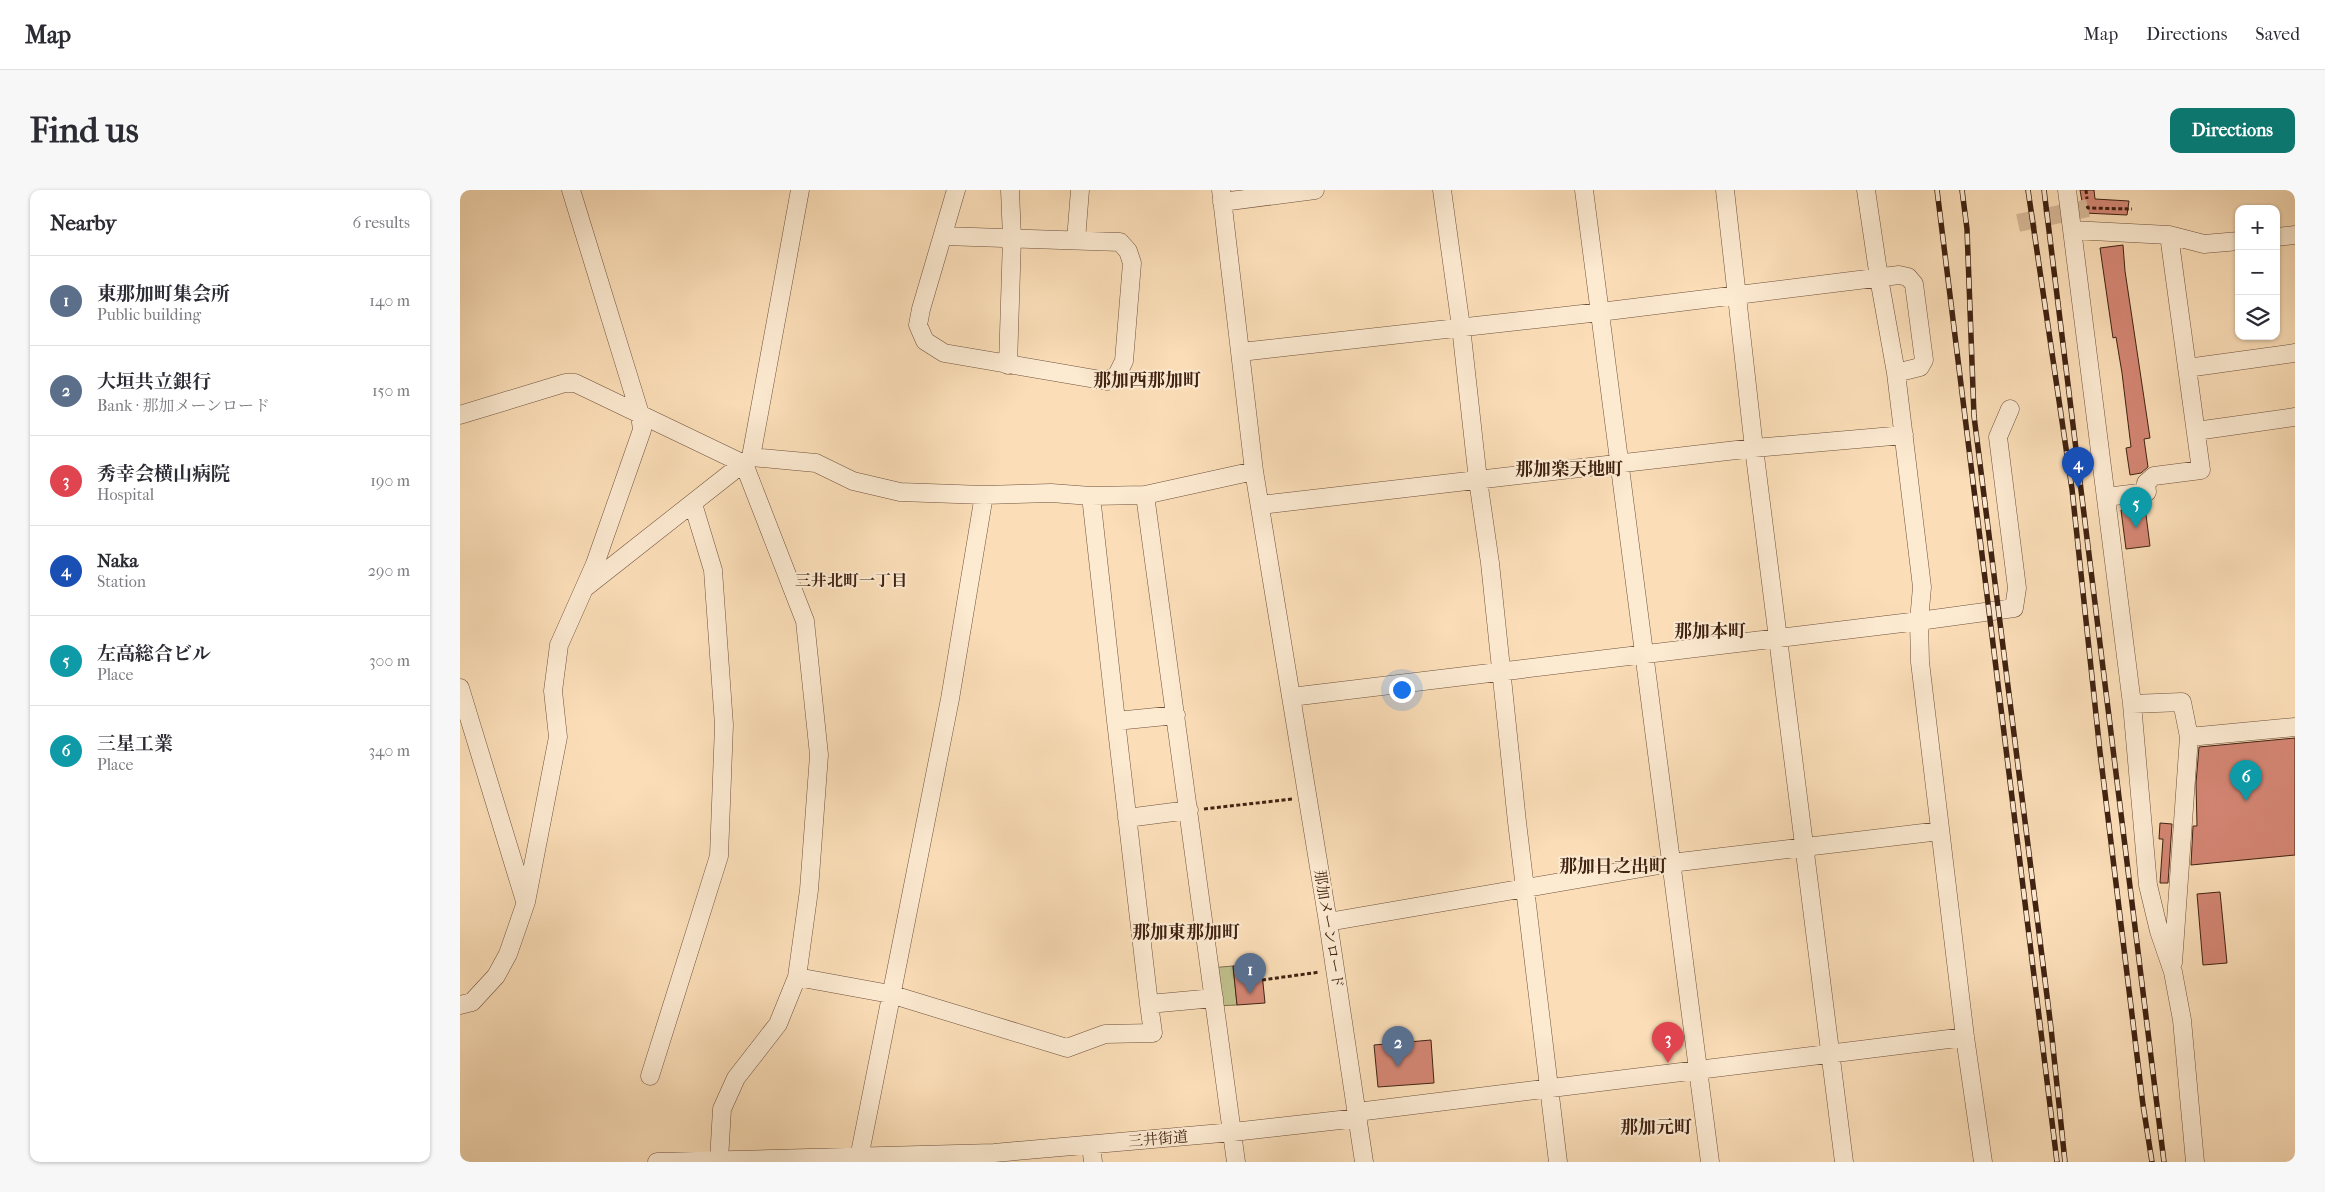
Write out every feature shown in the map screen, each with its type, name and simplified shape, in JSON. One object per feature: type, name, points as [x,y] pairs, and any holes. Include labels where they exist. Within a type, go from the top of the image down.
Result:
[{"type":"street","points":[[460,1005],[472,1002],[496,976],[508,954],[526,902],[558,737],[553,691],[559,645],[594,564],[642,430],[640,414],[571,190]]},
{"type":"street","points":[[719,1160],[722,1109],[736,1078],[778,1024],[797,977],[809,890],[819,755],[804,621],[747,461],[800,190]]},
{"type":"street","points":[[944,236],[1120,242],[1128,251],[1132,263],[1124,360],[1117,375],[1107,381],[1008,365],[944,353],[925,341],[918,325],[956,190]]},
{"type":"street","points":[[1008,365],[1012,238],[1010,190]]},
{"type":"street","points":[[1076,240],[1080,190]]},
{"type":"street","points":[[1221,196],[1315,190]]},
{"type":"street","points":[[1442,190],[1490,563],[1500,672],[1558,1162]]},
{"type":"street","points":[[1584,190],[1710,1162]]},
{"type":"street","points":[[1725,190],[1754,448],[1844,1162]]},
{"type":"street","points":[[1866,190],[1878,278],[1896,373],[1904,435],[1922,587],[1919,621],[1920,662],[1965,1037],[1983,1162]]},
{"type":"street","points":[[2067,190],[2132,704],[2148,885],[2158,931],[2173,972],[2182,1020],[2195,1162]]},
{"type":"street","name":"那加メーンロード","points":[[1221,196],[1254,471],[1328,922],[1364,1162]]},
{"type":"street","points":[[2072,230],[2169,235],[2204,244],[2235,241]]},
{"type":"street","points":[[2106,497],[2147,492],[2146,483],[2154,476],[2201,470],[2169,235]]},
{"type":"street","points":[[2280,237],[2295,236]]},
{"type":"street","points":[[1241,352],[1600,312],[1898,275],[1908,277],[1914,284],[1924,360],[1920,367],[1896,373]]},
{"type":"street","points":[[2187,368],[2295,353]]},
{"type":"street","points":[[460,415],[565,383],[574,383],[747,461],[816,463],[853,481],[900,492],[984,495],[1051,493],[1090,496],[1146,495],[1254,471]]},
{"type":"street","points":[[1291,697],[2014,608],[2017,588],[1998,437],[2010,409]]},
{"type":"street","points":[[2196,431],[2295,417]]},
{"type":"street","points":[[1260,505],[1754,448],[1904,435]]},
{"type":"street","points":[[582,590],[747,461]]},
{"type":"street","points":[[859,1158],[950,699],[984,495]]},
{"type":"street","points":[[1146,495],[1236,1162]]},
{"type":"street","points":[[797,977],[890,994],[1067,1048],[1106,1034],[1153,1033],[1090,496]]},
{"type":"street","points":[[650,1076],[719,856],[724,725],[715,590],[713,570],[693,504]]},
{"type":"street","points":[[460,688],[526,902]]},
{"type":"street","points":[[2132,704],[2182,702],[2188,737],[2173,972]]},
{"type":"street","points":[[1116,721],[1176,715]]},
{"type":"street","points":[[2188,737],[2295,727]]},
{"type":"street","points":[[1127,818],[1189,810]]},
{"type":"street","points":[[1328,922],[1671,863],[1940,831]]},
{"type":"street","points":[[1150,1004],[1214,998]]},
{"type":"street","name":"三井街道","points":[[657,1162],[719,1160],[835,1161],[859,1158],[992,1158],[1092,1154],[1232,1132],[1549,1088],[1965,1037]]},
{"type":"path","points":[[2088,208],[2132,209]]},
{"type":"path","points":[[1189,810],[1308,798]]},
{"type":"path","points":[[1262,980],[1335,970]]},
{"type":"green space","points":[[1233,966],[1237,1005],[1214,1006],[1209,968]]},
{"type":"building","points":[[2080,190],[2094,190],[2095,199],[2129,201],[2127,215],[2084,213]]},
{"type":"building","points":[[2123,245],[2125,271],[2150,438],[2144,439],[2148,467],[2141,473],[2130,475],[2126,448],[2131,447],[2122,373],[2116,337],[2113,338],[2100,248]]},
{"type":"building","points":[[2145,507],[2150,546],[2126,549],[2121,510]]},
{"type":"building","points":[[2295,738],[2295,855],[2191,865],[2193,826],[2197,826],[2196,783],[2199,747]]},
{"type":"building","points":[[2160,823],[2172,824],[2168,883],[2160,883],[2163,839],[2159,839]]},
{"type":"building","points":[[2220,892],[2227,963],[2203,965],[2197,894]]},
{"type":"building","points":[[1261,963],[1265,1003],[1237,1005],[1233,966]]},
{"type":"building","points":[[1431,1040],[1434,1083],[1378,1087],[1374,1045]]},
{"type":"tunnel","points":[[2018,223],[2088,208]]},
{"type":"railway","points":[[1937,190],[2057,1162]]},
{"type":"railway","points":[[1962,190],[1967,229],[1974,416],[2051,1028],[2065,1162]]},
{"type":"railway","points":[[2028,190],[2072,489],[2100,752],[2143,1105],[2152,1162]]},
{"type":"railway","points":[[2044,190],[2164,1162]]},
{"type":"place","name":"Naka","points":[[2078,488]]},
{"type":"place","name":"左高総合ビル","points":[[2136,528]]},
{"type":"place","name":"三星工業","points":[[2246,801]]},
{"type":"place","name":"東那加町集会所","points":[[1250,994]]},
{"type":"place","name":"秀幸会横山病院","points":[[1668,1063]]},
{"type":"place","name":"大垣共立銀行","points":[[1398,1067]]},
{"type":"district","name":"那加西那加町","points":[[1147,380]]},
{"type":"district","name":"那加楽天地町","points":[[1569,469]]},
{"type":"district","name":"三井北町一丁目","points":[[851,580]]},
{"type":"district","name":"那加本町","points":[[1710,631]]},
{"type":"district","name":"那加日之出町","points":[[1613,866]]},
{"type":"district","name":"那加東那加町","points":[[1186,932]]},
{"type":"district","name":"那加元町","points":[[1656,1127]]}]
